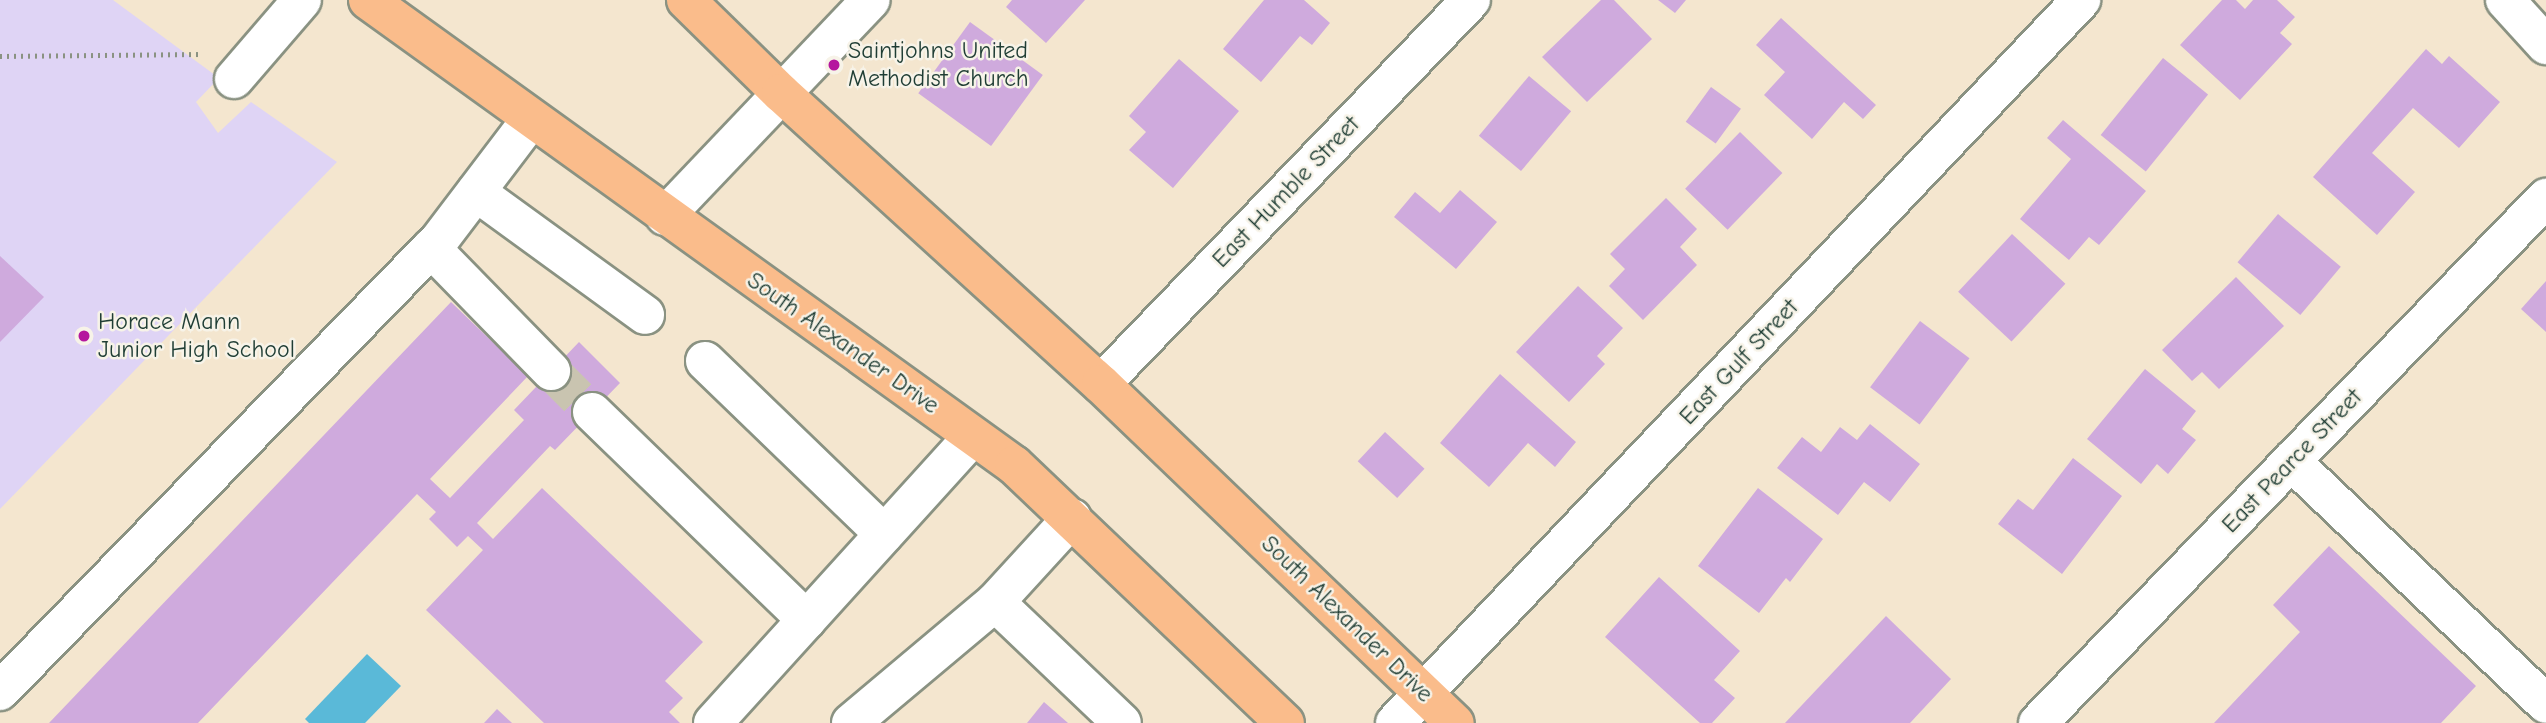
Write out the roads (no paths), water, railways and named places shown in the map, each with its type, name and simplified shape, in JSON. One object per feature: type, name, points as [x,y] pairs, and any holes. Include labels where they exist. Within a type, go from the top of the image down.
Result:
[{"type":"main road","name":"South Alexander Drive","points":[[368,0],[1014,465],[1285,723]]},
{"type":"main road","name":"South Alexander Drive","points":[[686,0],[781,93],[1101,384],[1455,723]]},
{"type":"street","points":[[245,66],[302,0]]},
{"type":"street","points":[[665,216],[871,0]]},
{"type":"street","name":"East Humble Street","points":[[1101,384],[1471,0]]},
{"type":"street","name":"East Gulf Street","points":[[1395,723],[2081,0]]},
{"type":"street","points":[[2505,0],[2546,45]]},
{"type":"street","points":[[0,691],[431,248],[531,119]]},
{"type":"street","points":[[476,192],[645,315]]},
{"type":"street","name":"East Pearce Street","points":[[2048,720],[2291,461],[2546,198]]},
{"type":"street","points":[[431,248],[551,371]]},
{"type":"street","points":[[705,361],[884,534]]},
{"type":"street","points":[[592,412],[807,620]]},
{"type":"street","points":[[713,723],[973,436]]},
{"type":"street","points":[[2291,461],[2546,704]]},
{"type":"street","points":[[851,723],[995,603],[1072,518]]},
{"type":"street","points":[[995,603],[1122,723]]},
{"type":"water","points":[[367,654],[401,686],[365,723],[309,723],[305,719]]},
{"type":"tunnel","points":[[551,371],[592,412]]},
{"type":"place","name":"Saintjohns United Methodist Church","points":[[834,65]]},
{"type":"place","name":"Horace Mann Junior High School","points":[[84,336]]}]
